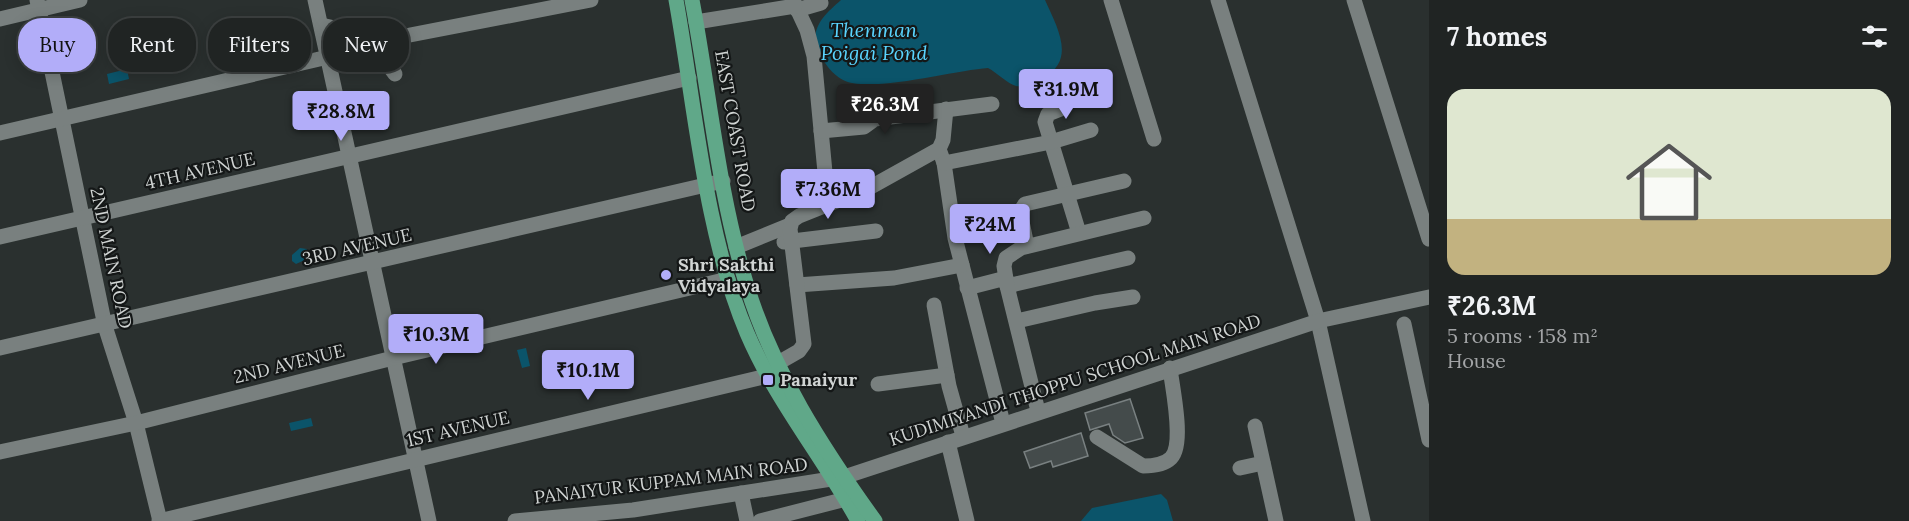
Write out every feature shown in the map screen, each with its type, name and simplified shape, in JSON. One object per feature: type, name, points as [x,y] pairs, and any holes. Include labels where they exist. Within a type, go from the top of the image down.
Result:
[{"type":"main road","name":"EAST COAST ROAD","points":[[676,0],[689,78],[715,183],[754,309],[778,363],[858,521]]},
{"type":"main road","name":"EAST COAST ROAD","points":[[692,0],[728,279],[746,331],[767,376],[838,478],[875,521]]},
{"type":"street","points":[[0,19],[38,5],[80,0]]},
{"type":"street","points":[[315,0],[323,34]]},
{"type":"street","points":[[410,35],[591,0]]},
{"type":"street","points":[[696,22],[795,5],[821,3],[820,0]]},
{"type":"street","points":[[1111,0],[1154,138]]},
{"type":"street","points":[[1218,0],[1318,321],[1363,521]]},
{"type":"street","points":[[1354,0],[1429,239]]},
{"type":"street","name":"2ND MAIN ROAD","points":[[38,5],[105,326],[136,423],[159,521]]},
{"type":"street","points":[[795,5],[807,30],[814,56],[828,204]]},
{"type":"street","points":[[321,25],[361,35],[376,48],[395,74]]},
{"type":"street","points":[[0,133],[323,58]]},
{"type":"street","points":[[331,72],[429,521]]},
{"type":"street","name":"4TH AVENUE","points":[[0,237],[689,78]]},
{"type":"street","points":[[821,131],[864,127],[873,120],[992,104]]},
{"type":"street","points":[[1063,108],[1045,116],[1078,233]]},
{"type":"street","points":[[946,110],[941,156],[967,288],[1003,423]]},
{"type":"street","points":[[736,247],[790,225],[799,216],[941,156],[1051,142],[1091,130]]},
{"type":"street","points":[[1027,246],[1021,207],[1029,202],[1124,181]]},
{"type":"street","name":"3RD AVENUE","points":[[0,348],[105,326],[715,183]]},
{"type":"street","points":[[1038,411],[1007,282],[1006,258],[1011,253],[1027,246],[1144,218]]},
{"type":"street","points":[[778,363],[799,351],[804,344],[797,285],[788,242],[790,225]]},
{"type":"street","points":[[788,242],[876,231]]},
{"type":"street","points":[[967,288],[1128,258]]},
{"type":"street","points":[[797,285],[903,277],[962,265]]},
{"type":"street","name":"2ND AVENUE","points":[[0,452],[136,423],[393,358],[728,279]]},
{"type":"street","points":[[1017,321],[1085,305],[1133,297]]},
{"type":"street","name":"KUDIMIYANDI THOPPU SCHOOL MAIN ROAD","points":[[838,478],[1318,321],[1429,297]]},
{"type":"street","points":[[934,305],[947,375],[963,436]]},
{"type":"street","points":[[1404,324],[1429,441]]},
{"type":"street","points":[[1097,437],[1143,466],[1162,463],[1170,459],[1177,438],[1170,368]]},
{"type":"street","points":[[878,384],[947,375]]},
{"type":"street","name":"1ST AVENUE","points":[[159,521],[767,376]]},
{"type":"street","points":[[1255,426],[1276,521]]},
{"type":"street","points":[[948,442],[967,521]]},
{"type":"street","points":[[1240,468],[1263,463]]},
{"type":"street","name":"PANAIYUR KUPPAM MAIN ROAD","points":[[515,521],[633,510],[838,478]]},
{"type":"street","points":[[741,494],[747,521]]},
{"type":"street","points":[[760,521],[846,499]]},
{"type":"water","name":"Thenman Poigai Pond","points":[[841,0],[1045,0],[1059,32],[1062,53],[1053,71],[1023,86],[1013,85],[988,68],[891,83],[855,84],[839,78],[832,72],[821,57],[816,44],[815,37],[820,23]]},
{"type":"water","points":[[128,72],[129,79],[109,84],[107,74]]},
{"type":"water","points":[[300,248],[307,249],[309,258],[296,264],[292,261],[292,255]]},
{"type":"water","points":[[526,348],[530,366],[522,368],[517,350]]},
{"type":"water","points":[[311,418],[313,426],[291,431],[289,423]]},
{"type":"water","points":[[1161,494],[1167,500],[1173,521],[1081,521],[1092,508]]},
{"type":"building","points":[[1130,399],[1143,438],[1125,443],[1113,435],[1109,424],[1090,430],[1085,413]]},
{"type":"building","points":[[1081,433],[1088,456],[1053,467],[1051,461],[1030,468],[1024,452]]},
{"type":"place","name":"Shri Sakthi Vidyalaya","points":[[666,275]]},
{"type":"place","name":"Panaiyur","points":[[768,380]]}]
